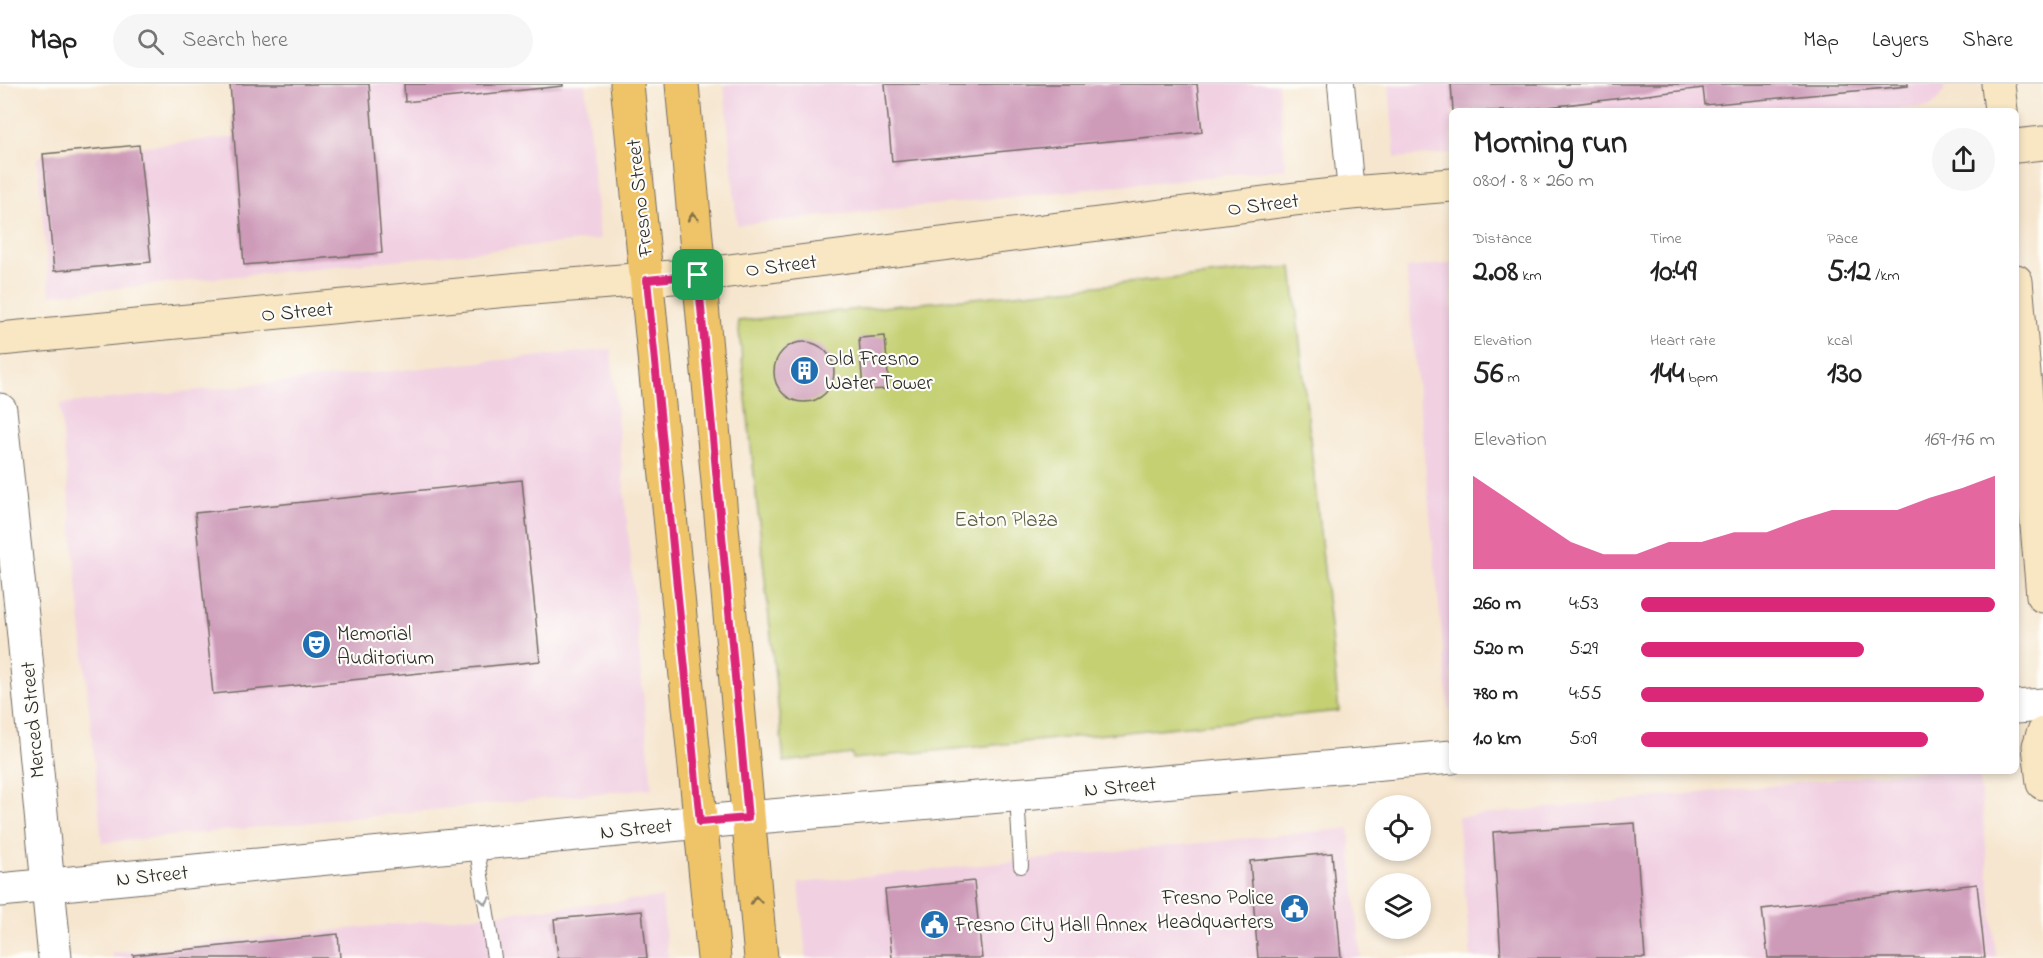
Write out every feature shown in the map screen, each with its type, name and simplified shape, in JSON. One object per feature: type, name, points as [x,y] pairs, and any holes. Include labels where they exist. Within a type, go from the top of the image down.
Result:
[{"type":"main road","name":"Fresno Street","points":[[627,84],[714,958]]},
{"type":"main road","points":[[682,84],[761,958]]},
{"type":"main road","points":[[1998,84],[2001,108]]},
{"type":"main road","points":[[2019,146],[2043,143]]},
{"type":"main road","name":"O Street","points":[[0,339],[520,289],[698,275],[1351,193],[1449,186]]},
{"type":"main road","points":[[2019,316],[2043,596]]},
{"type":"main road","points":[[2043,735],[2039,746],[2043,783]]},
{"type":"street","points":[[1341,84],[1351,193]]},
{"type":"street","name":"Merced Street","points":[[0,410],[17,616],[55,958]]},
{"type":"street","points":[[2019,707],[2043,705]]},
{"type":"street","name":"N Street","points":[[0,891],[700,822],[1449,757]]},
{"type":"lane","points":[[1017,795],[1021,866]]},
{"type":"lane","points":[[476,844],[494,958]]},
{"type":"shaded area","points":[[239,84],[585,84],[600,239],[50,295],[37,157],[244,136]]},
{"type":"shaded area","points":[[724,84],[1278,84],[1286,169],[737,225]]},
{"type":"shaded area","points":[[1389,84],[1944,84],[1944,91],[1932,106],[1910,108],[1449,108],[1449,153],[1395,158]]},
{"type":"shaded area","points":[[1449,263],[1449,709],[1406,268]]},
{"type":"shaded area","points":[[611,349],[652,788],[102,843],[60,404]]},
{"type":"shaded area","points":[[1885,774],[1979,774],[1996,958],[1471,958],[1458,817]]},
{"type":"shaded area","points":[[1349,828],[1361,958],[806,958],[799,883]]},
{"type":"shaded area","points":[[662,897],[668,958],[113,958],[112,953]]},
{"type":"green space","name":"Eaton Plaza","points":[[1292,267],[1339,711],[853,759],[852,754],[784,762],[738,321]]},
{"type":"building","points":[[230,84],[369,84],[382,253],[244,265]]},
{"type":"building","points":[[404,84],[563,84],[563,86],[405,102]]},
{"type":"building","points":[[885,84],[1197,84],[1202,132],[892,162]]},
{"type":"building","points":[[1451,84],[1908,84],[1908,86],[1705,105],[1703,88],[1540,108],[1453,108]]},
{"type":"building","points":[[139,145],[151,262],[54,271],[43,154]]},
{"type":"building","points":[[885,336],[889,389],[863,390],[859,338]]},
{"type":"building","name":"Old Fresno Water Tower","points":[[798,342],[810,342],[821,347],[829,355],[834,372],[832,384],[821,397],[810,402],[798,402],[787,397],[779,389],[774,378],[774,366],[779,355],[787,347]]},
{"type":"building","points":[[522,480],[540,661],[213,694],[195,513]]},
{"type":"building","points":[[1635,823],[1645,958],[1501,958],[1493,832]]},
{"type":"building","name":"Fresno Police Headquarters","points":[[1332,853],[1341,958],[1258,958],[1250,861]]},
{"type":"building","name":"Fresno City Hall Annex","points":[[974,881],[982,958],[892,958],[885,890]]},
{"type":"building","points":[[1977,884],[1985,958],[1768,958],[1762,909]]},
{"type":"building","points":[[642,911],[647,958],[558,958],[554,919]]},
{"type":"building","points":[[338,934],[340,958],[134,958],[133,955]]},
{"type":"place","name":"Old Fresno Water Tower","points":[[804,370]]},
{"type":"place","name":"Memorial Auditorium","points":[[316,645]]},
{"type":"place","name":"Fresno Police Headquarters","points":[[1295,909]]},
{"type":"place","name":"Fresno City Hall Annex","points":[[934,924]]},
{"type":"route","points":[[698,275],[748,818],[700,822],[647,280],[698,275]]}]
